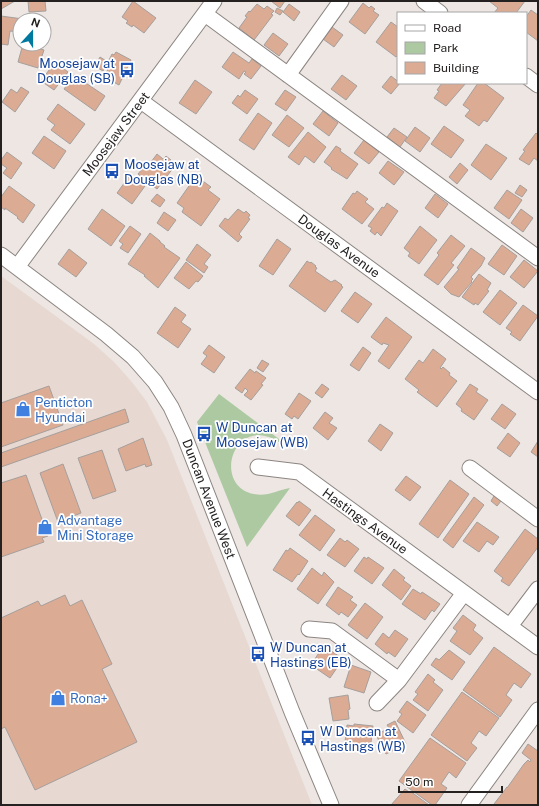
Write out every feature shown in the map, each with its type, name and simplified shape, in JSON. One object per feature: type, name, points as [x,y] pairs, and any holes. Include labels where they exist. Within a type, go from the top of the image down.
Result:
[{"type":"street","name":"Moosejaw Street","points":[[17,267],[214,1]]},
{"type":"street","points":[[288,75],[341,1]]},
{"type":"street","points":[[424,1],[439,12]]},
{"type":"street","points":[[205,14],[538,258]]},
{"type":"street","points":[[527,77],[538,85]]},
{"type":"street","name":"Douglas Avenue","points":[[141,101],[538,392]]},
{"type":"street","name":"Duncan Avenue West","points":[[1,255],[106,334],[132,357],[154,382],[171,407],[184,435],[292,712],[331,805]]},
{"type":"street","name":"Hastings Avenue","points":[[258,467],[299,472],[538,647]]},
{"type":"street","points":[[470,468],[538,519]]},
{"type":"street","points":[[510,626],[538,589]]},
{"type":"street","points":[[377,703],[399,680],[464,593]]},
{"type":"street","points":[[309,629],[332,631],[399,680]]},
{"type":"street","points":[[469,805],[538,710]]},
{"type":"shaded area","points":[[1,276],[94,344],[114,362],[147,402],[167,440],[312,805],[1,805]]},
{"type":"green space","points":[[219,394],[283,442],[282,444],[265,436],[252,436],[241,443],[234,453],[231,465],[233,478],[241,488],[259,495],[290,488],[247,547],[197,422]]},
{"type":"building","points":[[1,1],[15,1],[1,9]]},
{"type":"building","points":[[28,1],[45,1],[46,11],[29,12]]},
{"type":"building","points":[[133,1],[156,18],[144,33],[133,25],[132,27],[126,23],[128,21],[122,17]]},
{"type":"building","points":[[271,1],[285,1],[280,8]]},
{"type":"building","points":[[489,1],[525,1],[517,12],[495,12],[498,8]]},
{"type":"building","points":[[363,3],[369,8],[371,6],[375,9],[373,11],[379,15],[365,34],[349,22]]},
{"type":"building","points":[[257,4],[264,9],[267,6],[274,11],[271,14],[273,15],[254,40],[239,28],[247,17],[245,16]]},
{"type":"building","points":[[289,4],[300,12],[294,21],[283,12]]},
{"type":"building","points":[[277,8],[283,11],[280,15],[275,12]]},
{"type":"building","points":[[531,10],[538,15],[538,41],[527,33],[527,16]]},
{"type":"building","points":[[1,16],[12,18],[12,31],[10,31],[8,45],[1,44]]},
{"type":"building","points":[[391,22],[397,26],[396,57],[376,42]]},
{"type":"building","points":[[332,27],[343,35],[334,47],[323,39]]},
{"type":"building","points":[[273,33],[288,44],[279,56],[264,45]]},
{"type":"building","points":[[21,52],[43,52],[38,68],[18,62]]},
{"type":"building","points":[[116,52],[131,60],[119,85],[104,77],[112,61],[109,60],[112,54],[114,55]]},
{"type":"building","points":[[233,52],[249,63],[252,59],[261,66],[251,79],[244,74],[246,72],[244,71],[239,79],[222,67]]},
{"type":"building","points":[[100,57],[108,62],[103,71],[95,66]]},
{"type":"building","points":[[55,62],[68,72],[54,90],[41,81]]},
{"type":"building","points":[[74,75],[105,96],[95,111],[64,89]]},
{"type":"building","points":[[342,75],[357,86],[346,100],[331,89]]},
{"type":"building","points":[[391,76],[397,81],[397,84],[399,84],[391,94],[382,87]]},
{"type":"building","points":[[195,80],[212,92],[196,114],[179,103]]},
{"type":"building","points":[[441,84],[465,84],[446,106],[434,98],[439,91],[437,90]]},
{"type":"building","points":[[477,84],[485,84],[504,98],[487,122],[484,120],[479,126],[465,116],[470,110],[463,105]]},
{"type":"building","points":[[21,87],[29,92],[15,112],[2,102],[11,89],[17,93]]},
{"type":"building","points":[[245,90],[258,99],[247,114],[232,103],[238,95],[240,97]]},
{"type":"building","points":[[285,90],[296,97],[286,111],[275,104]]},
{"type":"building","points":[[58,104],[85,124],[70,144],[51,130],[55,125],[47,119]]},
{"type":"building","points":[[323,111],[338,123],[329,136],[313,124]]},
{"type":"building","points":[[258,113],[272,123],[254,150],[239,140]]},
{"type":"building","points":[[287,115],[304,128],[289,147],[272,135]]},
{"type":"building","points":[[444,126],[464,140],[451,158],[431,144]]},
{"type":"building","points":[[415,127],[430,138],[420,152],[405,141]]},
{"type":"building","points":[[394,128],[407,137],[400,147],[387,137]]},
{"type":"building","points":[[308,132],[326,147],[314,163],[305,156],[299,165],[288,157]]},
{"type":"building","points":[[536,133],[538,135],[538,161],[534,158],[529,165],[519,159],[525,151],[523,150]]},
{"type":"building","points":[[44,136],[66,151],[54,169],[32,153]]},
{"type":"building","points":[[364,140],[379,152],[369,164],[354,153]]},
{"type":"building","points":[[486,144],[507,158],[491,180],[471,165]]},
{"type":"building","points":[[336,146],[341,149],[340,151],[358,164],[347,179],[331,169],[332,168],[324,162]]},
{"type":"building","points":[[7,152],[22,163],[11,179],[3,173],[7,168],[1,164],[1,160]]},
{"type":"building","points":[[157,154],[163,159],[166,156],[171,160],[169,163],[174,167],[157,189],[138,174],[143,168],[145,170]]},
{"type":"building","points":[[388,161],[404,172],[394,185],[379,173]]},
{"type":"building","points":[[460,163],[468,170],[457,184],[449,177]]},
{"type":"building","points":[[130,175],[145,186],[132,204],[117,193]]},
{"type":"building","points":[[196,176],[211,187],[208,190],[220,199],[201,226],[182,212],[184,208],[177,203]]},
{"type":"building","points":[[520,185],[527,190],[522,197],[515,193]]},
{"type":"building","points":[[9,186],[35,205],[23,223],[17,218],[18,217],[1,207],[1,197]]},
{"type":"building","points":[[507,190],[522,200],[509,219],[494,208]]},
{"type":"building","points":[[357,191],[368,199],[365,202],[374,209],[362,224],[342,209],[353,193],[355,194]]},
{"type":"building","points":[[157,194],[165,200],[160,207],[151,201]]},
{"type":"building","points":[[435,194],[448,204],[438,218],[425,208]]},
{"type":"building","points":[[387,203],[398,211],[381,236],[377,232],[375,235],[370,231],[372,228],[368,226],[382,207],[384,208]]},
{"type":"building","points":[[102,209],[125,226],[111,246],[88,229]]},
{"type":"building","points":[[238,209],[244,213],[246,211],[250,215],[248,218],[250,219],[239,234],[242,237],[238,242],[219,226],[225,218],[228,220]]},
{"type":"building","points":[[521,209],[533,218],[523,232],[511,223]]},
{"type":"building","points":[[164,212],[176,220],[168,231],[157,223]]},
{"type":"building","points":[[130,226],[141,234],[128,253],[120,248],[123,244],[119,241]]},
{"type":"building","points":[[420,226],[437,240],[419,264],[408,256],[410,253],[404,248]]},
{"type":"building","points":[[150,233],[165,246],[164,247],[180,258],[158,288],[144,276],[145,275],[128,264]]},
{"type":"building","points":[[451,235],[465,246],[451,263],[454,265],[438,285],[424,275],[439,255],[437,253]]},
{"type":"building","points":[[277,239],[291,249],[273,275],[259,266]]},
{"type":"building","points":[[197,244],[211,255],[204,264],[208,267],[204,273],[186,260]]},
{"type":"building","points":[[502,245],[517,256],[504,275],[488,264]]},
{"type":"building","points":[[471,248],[485,258],[481,266],[471,277],[473,279],[471,281],[472,282],[459,297],[451,294],[444,287],[459,269],[457,268]]},
{"type":"building","points":[[69,249],[87,263],[76,277],[58,264]]},
{"type":"building","points":[[524,260],[538,271],[524,288],[510,277]]},
{"type":"building","points":[[307,261],[316,266],[315,267],[317,268],[315,271],[331,282],[335,280],[343,287],[325,312],[289,286]]},
{"type":"building","points":[[186,262],[203,276],[189,289],[174,278]]},
{"type":"building","points":[[479,274],[491,283],[487,290],[489,291],[478,305],[475,303],[474,305],[462,297]]},
{"type":"building","points":[[500,290],[517,303],[500,325],[483,312]]},
{"type":"building","points":[[355,292],[372,304],[358,323],[341,311]]},
{"type":"building","points":[[523,305],[538,316],[520,341],[510,334],[512,332],[506,328]]},
{"type":"building","points":[[175,307],[186,315],[181,322],[191,329],[178,348],[157,333]]},
{"type":"building","points":[[386,317],[412,337],[389,369],[378,361],[389,345],[383,343],[382,345],[371,337]]},
{"type":"building","points":[[209,345],[225,357],[214,373],[201,364],[207,356],[203,353]]},
{"type":"building","points":[[363,347],[371,353],[359,371],[350,365]]},
{"type":"building","points":[[433,349],[446,359],[440,368],[441,369],[443,367],[450,373],[449,375],[457,381],[437,407],[417,392],[419,390],[405,379],[419,360],[423,363]]},
{"type":"building","points":[[262,360],[269,364],[263,372],[257,368]]},
{"type":"building","points":[[250,369],[266,378],[261,384],[263,385],[251,400],[244,395],[248,391],[245,388],[242,393],[235,388]]},
{"type":"building","points":[[322,384],[329,389],[322,398],[315,393]]},
{"type":"building","points":[[470,384],[478,389],[476,392],[488,400],[474,420],[461,411],[462,409],[456,404]]},
{"type":"building","points":[[49,386],[63,425],[1,447],[1,403]]},
{"type":"building","points":[[299,393],[311,401],[298,419],[294,416],[292,419],[285,414]]},
{"type":"building","points":[[502,404],[516,414],[505,429],[491,419]]},
{"type":"building","points":[[125,409],[129,422],[1,467],[1,453]]},
{"type":"building","points":[[325,412],[333,418],[329,423],[337,428],[328,440],[313,428]]},
{"type":"building","points":[[380,424],[393,433],[381,451],[368,441]]},
{"type":"building","points":[[508,433],[520,443],[510,457],[497,448]]},
{"type":"building","points":[[143,438],[152,465],[146,467],[145,464],[126,471],[118,449]]},
{"type":"building","points":[[538,441],[538,457],[531,452]]},
{"type":"building","points":[[102,450],[116,491],[93,499],[78,458]]},
{"type":"building","points":[[63,464],[81,513],[58,522],[40,473]]},
{"type":"building","points":[[26,475],[48,536],[42,538],[44,542],[1,557],[1,483]]},
{"type":"building","points":[[406,476],[421,487],[410,501],[395,490]]},
{"type":"building","points":[[450,480],[469,494],[438,538],[419,524]]},
{"type":"building","points":[[494,496],[501,501],[497,506],[491,501]]},
{"type":"building","points":[[474,497],[484,505],[453,548],[443,540]]},
{"type":"building","points":[[299,501],[311,510],[299,526],[286,516]]},
{"type":"building","points":[[315,515],[335,530],[320,551],[299,535]]},
{"type":"building","points":[[477,522],[499,537],[493,545],[487,541],[479,552],[463,541]]},
{"type":"building","points":[[525,529],[538,539],[538,547],[509,586],[501,581],[503,578],[494,571]]},
{"type":"building","points":[[340,538],[345,542],[347,540],[359,549],[345,567],[327,555]]},
{"type":"building","points":[[290,548],[308,561],[299,575],[298,574],[292,582],[273,570],[286,550],[288,551]]},
{"type":"building","points":[[364,557],[367,559],[368,557],[384,568],[372,584],[354,571]]},
{"type":"building","points":[[312,568],[322,576],[324,572],[334,582],[318,604],[297,589]]},
{"type":"building","points":[[394,569],[405,578],[403,580],[411,586],[401,600],[382,585]]},
{"type":"building","points":[[338,587],[353,597],[350,600],[357,605],[348,617],[341,612],[339,615],[326,605]]},
{"type":"building","points":[[413,589],[421,594],[422,592],[440,604],[434,612],[432,610],[425,620],[402,604]]},
{"type":"building","name":"Rona+","points":[[65,595],[70,606],[82,600],[112,664],[102,669],[137,742],[35,790],[5,727],[1,729],[1,618],[38,601],[41,606]]},
{"type":"building","points":[[365,603],[383,617],[367,639],[348,625]]},
{"type":"building","points":[[463,615],[476,625],[473,630],[483,638],[470,655],[450,641],[457,631],[453,628]]},
{"type":"building","points":[[395,630],[408,639],[395,657],[388,652],[387,654],[375,644],[383,633],[389,638]]},
{"type":"building","points":[[494,647],[531,674],[521,688],[514,683],[506,695],[512,700],[500,717],[463,690]]},
{"type":"building","points":[[322,648],[329,652],[330,650],[343,659],[330,678],[311,665]]},
{"type":"building","points":[[449,650],[465,662],[452,680],[431,665],[436,658],[439,660]]},
{"type":"building","points":[[351,665],[371,672],[364,693],[344,687]]},
{"type":"building","points":[[428,674],[435,680],[433,682],[443,690],[428,711],[413,700],[418,694],[415,692]]},
{"type":"building","points":[[462,692],[499,718],[486,736],[479,731],[471,743],[477,748],[467,761],[431,735]]},
{"type":"building","points":[[348,695],[350,709],[348,710],[349,719],[333,721],[329,698]]},
{"type":"building","points":[[407,701],[426,715],[413,733],[397,721],[402,714],[399,712]]},
{"type":"building","points":[[395,721],[406,744],[386,754],[376,735],[389,728],[387,725]]},
{"type":"building","points":[[354,724],[373,726],[370,750],[344,750],[347,725],[354,726]]},
{"type":"building","points":[[430,738],[466,763],[456,778],[449,772],[441,784],[447,788],[435,805],[432,805],[399,781]]},
{"type":"building","points":[[528,744],[538,751],[538,805],[495,805],[494,804],[524,764],[528,760],[530,762],[531,760],[522,753]]},
{"type":"building","points":[[405,789],[409,792],[410,791],[429,805],[391,805]]},
{"type":"place","name":"Moosejaw at Douglas (SB)","points":[[127,70]]},
{"type":"place","name":"Moosejaw at Douglas (NB)","points":[[112,171]]},
{"type":"place","name":"Penticton Hyundai","points":[[23,409]]},
{"type":"place","name":"W Duncan at Moosejaw (WB)","points":[[204,434]]},
{"type":"place","name":"Advantage Mini Storage","points":[[45,527]]},
{"type":"place","name":"W Duncan at Hastings (EB)","points":[[258,654]]},
{"type":"place","name":"Rona+","points":[[58,698]]},
{"type":"place","name":"W Duncan at Hastings (WB)","points":[[308,738]]}]
